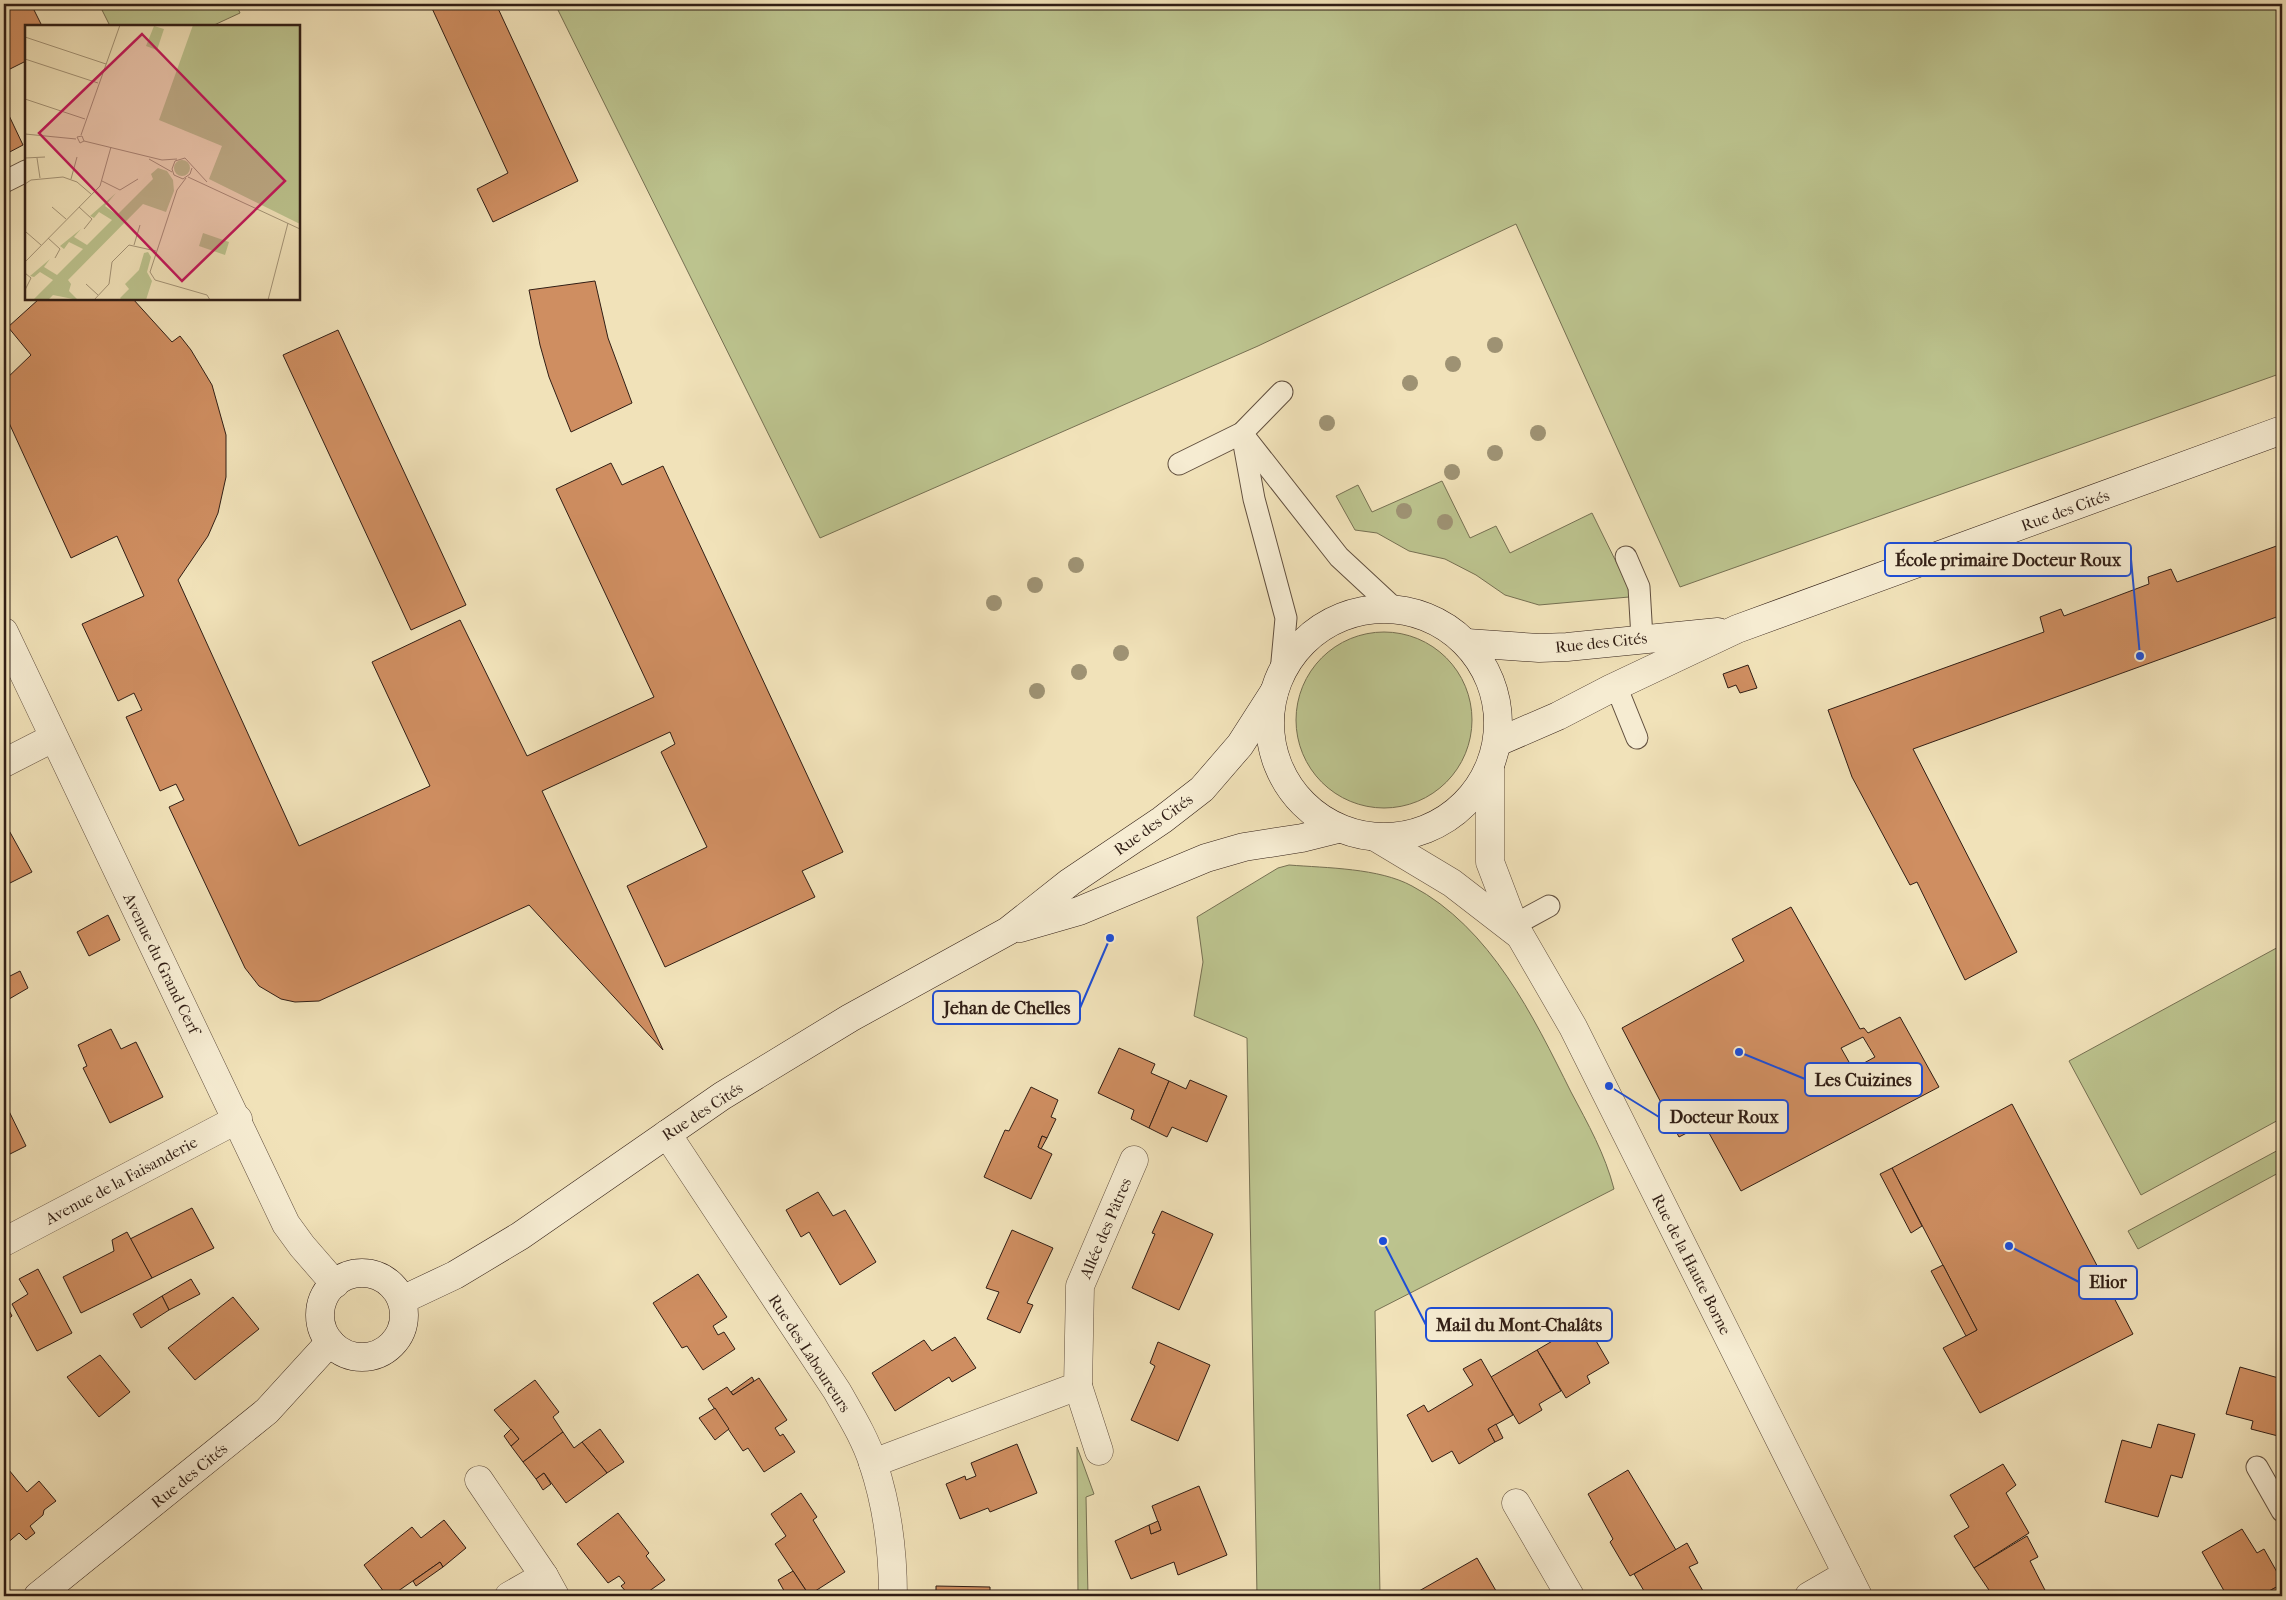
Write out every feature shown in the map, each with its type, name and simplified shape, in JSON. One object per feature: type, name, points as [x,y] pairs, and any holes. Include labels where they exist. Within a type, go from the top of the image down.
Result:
[{"type":"street","name":"Rue des Cités","points":[[1498,742],[1558,716],[1734,630],[2282,430]]},
{"type":"street","name":"Rue des Cités","points":[[402,1300],[455,1275],[520,1236],[722,1096],[850,1018],[1008,931],[1070,882],[1162,820],[1202,789],[1240,745],[1302,644],[1329,623],[1360,611],[1395,608],[1421,614],[1446,626],[1467,643],[1488,672],[1498,706],[1498,742],[1490,767]]},
{"type":"street","name":"Rue des Cités","points":[[1467,643],[1540,648],[1734,630]]},
{"type":"street","name":"Avenue du Grand Cerf","points":[[4,632],[53,738],[238,1119],[286,1224],[302,1246],[335,1284]]},
{"type":"street","points":[[1278,682],[1270,725],[1274,757],[1288,787],[1310,811],[1338,829],[1377,838],[1412,835],[1445,821],[1472,798],[1490,767]]},
{"type":"street","points":[[4,763],[53,738]]},
{"type":"street","name":"Rue de la Haute Borne","points":[[1490,767],[1490,862],[1516,930],[1573,1027],[1853,1585]]},
{"type":"street","name":"Rue des Cités","points":[[1008,931],[1079,911],[1206,858],[1244,847],[1302,838],[1338,829]]},
{"type":"street","name":"Rue de la Haute Borne","points":[[1377,838],[1452,883],[1516,930]]},
{"type":"street","name":"Avenue de la Faisanderie","points":[[4,1242],[238,1119]]},
{"type":"street","name":"Rue des Laboureurs","points":[[667,1134],[836,1391],[873,1463],[887,1522],[893,1596]]},
{"type":"street","name":"Allée des Pâtres","points":[[1099,1451],[1078,1386],[1080,1286],[1134,1160]]},
{"type":"street","points":[[355,1273],[369,1273],[383,1278],[394,1287],[402,1300],[405,1313],[404,1326],[398,1338],[378,1354],[365,1358],[352,1356],[340,1351],[330,1342],[322,1330],[320,1315],[323,1301],[335,1284],[355,1273]]},
{"type":"street","name":"Rue des Cités","points":[[38,1596],[267,1411],[330,1342]]},
{"type":"street","points":[[873,1463],[1078,1386]]},
{"type":"street","points":[[479,1480],[550,1586],[509,1596]]},
{"type":"street","points":[[1516,1503],[1570,1596]]},
{"type":"street","points":[[1809,1596],[1853,1585]]},
{"type":"lane","points":[[4,182],[25,172]]},
{"type":"lane","points":[[1179,464],[1242,433],[1282,392]]},
{"type":"lane","points":[[1242,433],[1339,557],[1395,608]]},
{"type":"lane","points":[[1242,433],[1254,499],[1286,618],[1278,682]]},
{"type":"lane","points":[[1626,557],[1639,587],[1642,638]]},
{"type":"lane","points":[[1616,686],[1637,738]]},
{"type":"lane","points":[[1516,930],[1549,906]]},
{"type":"lane","points":[[2257,1468],[2282,1511]]},
{"type":"green space","points":[[99,4],[236,4],[240,13],[214,25],[110,25]]},
{"type":"green space","points":[[555,4],[2282,4],[2282,373],[1680,587],[1516,224],[1258,346],[820,538]]},
{"type":"green space","points":[[1442,481],[1470,538],[1496,526],[1510,553],[1592,513],[1628,586],[1629,597],[1539,605],[1505,595],[1476,575],[1445,559],[1409,551],[1377,533],[1355,530],[1336,496],[1358,485],[1372,512]]},
{"type":"green space","points":[[1375,632],[1393,632],[1418,638],[1433,646],[1447,657],[1458,671],[1466,686],[1471,703],[1471,737],[1466,754],[1458,769],[1447,783],[1433,794],[1410,805],[1393,808],[1375,808],[1350,802],[1335,794],[1321,783],[1310,769],[1299,746],[1296,729],[1296,711],[1302,686],[1310,671],[1321,657],[1335,646],[1358,635]]},
{"type":"green space","points":[[1289,865],[1369,872],[1399,880],[1440,904],[1465,925],[1507,976],[1525,1004],[1596,1139],[1614,1189],[1375,1311],[1380,1596],[1257,1596],[1247,1038],[1194,1016],[1203,962],[1197,917],[1278,868]]},
{"type":"green space","points":[[2282,945],[2282,1118],[2141,1195],[2069,1061]]},
{"type":"green space","points":[[2282,1148],[2282,1171],[2138,1249],[2128,1231]]},
{"type":"green space","points":[[1077,1447],[1094,1494],[1086,1497],[1088,1596],[1078,1596]]},
{"type":"building","points":[[4,4],[31,4],[42,25],[25,25],[25,62],[4,72]]},
{"type":"building","points":[[430,4],[496,4],[578,181],[493,222],[477,189],[508,173]]},
{"type":"building","points":[[4,105],[23,145],[4,155]]},
{"type":"building","points":[[595,281],[608,338],[632,403],[571,432],[549,377],[540,345],[529,290]]},
{"type":"building","points":[[38,300],[134,300],[172,342],[180,336],[191,350],[212,385],[226,435],[226,477],[218,513],[208,536],[178,580],[299,846],[430,786],[372,662],[460,620],[527,756],[654,697],[556,489],[611,463],[622,485],[663,466],[843,852],[802,871],[815,897],[665,967],[627,886],[707,847],[661,752],[675,744],[670,732],[542,791],[663,1050],[529,905],[319,1001],[295,1002],[281,999],[259,986],[245,968],[169,807],[184,800],[176,784],[160,791],[126,717],[142,710],[134,693],[118,701],[82,624],[144,596],[117,536],[71,558],[4,412],[4,381],[31,355],[8,327]]},
{"type":"building","points":[[338,330],[466,605],[411,630],[283,355]]},
{"type":"building","points":[[2282,544],[2282,615],[1913,749],[2017,952],[1965,980],[1917,882],[1910,885],[1852,777],[1828,710],[2044,632],[2040,617],[2061,609],[2064,616],[2149,584],[2148,577],[2171,569],[2177,582]]},
{"type":"building","points":[[1748,665],[1757,688],[1740,693],[1736,685],[1728,688],[1723,674]]},
{"type":"building","points":[[6,825],[32,872],[4,886],[4,826]]},
{"type":"building","points":[[1791,907],[1860,1029],[1864,1028],[1868,1033],[1900,1017],[1939,1087],[1741,1191],[1704,1124],[1679,1137],[1622,1028],[1744,961],[1732,939]],"holes":[[[1863,1037],[1875,1057],[1853,1069],[1841,1048]]]},
{"type":"building","points":[[108,915],[120,940],[89,956],[77,932]]},
{"type":"building","points":[[20,971],[28,988],[4,1002],[4,979]]},
{"type":"building","points":[[111,1029],[121,1049],[136,1042],[163,1097],[110,1123],[83,1068],[87,1066],[78,1045]]},
{"type":"building","points":[[1119,1048],[1155,1064],[1151,1073],[1169,1081],[1149,1128],[1131,1119],[1134,1110],[1098,1093]]},
{"type":"building","points":[[1190,1080],[1227,1096],[1207,1142],[1172,1127],[1167,1137],[1149,1128],[1169,1081],[1186,1089]]},
{"type":"building","points":[[1031,1087],[1058,1100],[1051,1117],[1056,1119],[1047,1138],[1042,1136],[1038,1147],[1052,1154],[1031,1199],[984,1177],[1005,1130],[1009,1131]]},
{"type":"building","points":[[4,1101],[26,1146],[4,1157]]},
{"type":"building","points":[[2012,1104],[2133,1334],[1980,1413],[1943,1348],[1977,1330],[1892,1168]]},
{"type":"building","points":[[1042,1136],[1047,1138],[1041,1149],[1038,1147]]},
{"type":"building","points":[[1892,1168],[1922,1226],[1911,1233],[1880,1174]]},
{"type":"building","points":[[818,1192],[833,1216],[845,1210],[876,1262],[840,1285],[809,1232],[801,1237],[786,1210]]},
{"type":"building","points":[[192,1208],[214,1248],[152,1278],[130,1239]]},
{"type":"building","points":[[1162,1211],[1213,1234],[1179,1310],[1132,1288],[1155,1234],[1152,1233]]},
{"type":"building","points":[[1012,1230],[1053,1248],[1027,1303],[1033,1305],[1020,1333],[987,1319],[999,1292],[986,1288]]},
{"type":"building","points":[[127,1232],[152,1278],[81,1313],[63,1277],[114,1251],[112,1240]]},
{"type":"building","points":[[1943,1265],[1977,1330],[1966,1336],[1931,1271]]},
{"type":"building","points":[[38,1269],[72,1333],[37,1351],[12,1304],[28,1294],[19,1279]]},
{"type":"building","points":[[698,1274],[727,1317],[713,1326],[718,1335],[724,1332],[735,1349],[703,1370],[687,1346],[682,1348],[653,1303]]},
{"type":"building","points":[[191,1279],[200,1294],[169,1310],[162,1296]]},
{"type":"building","points":[[162,1296],[169,1310],[141,1328],[133,1314]]},
{"type":"building","points":[[233,1297],[259,1329],[195,1380],[168,1348]]},
{"type":"building","points":[[4,1301],[12,1316],[4,1322]]},
{"type":"building","points":[[1585,1322],[1609,1363],[1587,1376],[1590,1383],[1566,1398],[1537,1350]]},
{"type":"building","points":[[955,1337],[976,1368],[952,1382],[949,1377],[895,1411],[872,1373],[924,1340],[932,1351]]},
{"type":"building","points":[[1158,1342],[1210,1365],[1178,1441],[1131,1420],[1155,1366],[1150,1363]]},
{"type":"building","points":[[1537,1350],[1561,1391],[1539,1404],[1542,1410],[1519,1424],[1491,1377]]},
{"type":"building","points":[[100,1355],[130,1392],[99,1417],[67,1377]]},
{"type":"building","points":[[1481,1359],[1513,1415],[1488,1429],[1495,1442],[1459,1464],[1452,1451],[1432,1462],[1407,1415],[1424,1405],[1428,1412],[1473,1385],[1463,1369]]},
{"type":"building","points":[[2240,1367],[2282,1379],[2282,1420],[2278,1436],[2251,1429],[2253,1421],[2226,1414]]},
{"type":"building","points":[[752,1377],[754,1381],[733,1395],[731,1392]]},
{"type":"building","points":[[759,1378],[787,1420],[775,1428],[780,1436],[783,1434],[795,1452],[764,1472],[748,1448],[743,1451],[708,1399],[727,1387],[733,1395]]},
{"type":"building","points":[[535,1380],[559,1412],[553,1417],[563,1432],[523,1462],[511,1446],[519,1439],[494,1410]]},
{"type":"building","points":[[715,1408],[729,1429],[715,1440],[699,1418]]},
{"type":"building","points":[[2282,1420],[2282,1437],[2278,1436]]},
{"type":"building","points":[[1496,1424],[1503,1438],[1495,1442],[1488,1429]]},
{"type":"building","points":[[2158,1424],[2195,1434],[2182,1478],[2171,1475],[2158,1517],[2105,1502],[2122,1440],[2151,1448]]},
{"type":"building","points":[[511,1429],[519,1439],[511,1446],[504,1436]]},
{"type":"building","points":[[600,1429],[624,1462],[607,1473],[582,1442]]},
{"type":"building","points":[[563,1432],[574,1448],[582,1442],[607,1473],[566,1503],[544,1473],[536,1479],[523,1462]]},
{"type":"building","points":[[1017,1444],[1037,1493],[990,1512],[988,1508],[960,1519],[946,1484],[965,1476],[966,1480],[976,1476],[971,1463]]},
{"type":"building","points":[[4,1464],[27,1492],[39,1481],[56,1501],[44,1510],[43,1515],[30,1526],[35,1533],[26,1540],[19,1533],[5,1545]]},
{"type":"building","points":[[2003,1464],[2016,1485],[2006,1493],[2029,1533],[1974,1568],[1954,1536],[1969,1527],[1950,1495]]},
{"type":"building","points":[[1628,1470],[1676,1550],[1630,1576],[1610,1542],[1613,1539],[1588,1494]]},
{"type":"building","points":[[544,1473],[551,1484],[543,1490],[536,1479]]},
{"type":"building","points":[[1199,1486],[1227,1555],[1178,1575],[1174,1562],[1131,1579],[1115,1541],[1149,1525],[1151,1534],[1161,1530],[1152,1506]]},
{"type":"building","points":[[801,1493],[817,1517],[813,1520],[845,1572],[809,1595],[775,1544],[786,1536],[771,1514]]},
{"type":"building","points":[[618,1513],[649,1553],[646,1556],[665,1580],[642,1596],[630,1596],[621,1586],[625,1583],[619,1576],[608,1583],[577,1544]]},
{"type":"building","points":[[444,1520],[466,1548],[443,1567],[440,1562],[391,1596],[387,1596],[364,1565],[412,1527],[421,1538]]},
{"type":"building","points":[[1158,1521],[1161,1530],[1151,1534],[1149,1525]]},
{"type":"building","points":[[2242,1529],[2257,1553],[2264,1549],[2282,1581],[2282,1584],[2260,1596],[2227,1596],[2202,1552]]},
{"type":"building","points":[[2027,1536],[2038,1557],[2030,1561],[2048,1596],[1993,1596],[1974,1568]]},
{"type":"building","points":[[1687,1543],[1698,1563],[1689,1567],[1706,1596],[1647,1596],[1634,1574]]},
{"type":"building","points":[[1477,1558],[1499,1596],[1422,1596],[1419,1591]]},
{"type":"building","points":[[440,1562],[443,1567],[416,1586],[413,1581]]},
{"type":"building","points":[[793,1571],[808,1596],[787,1596],[778,1580]]},
{"type":"building","points":[[2282,1584],[2282,1596],[2260,1596]]},
{"type":"building","points":[[936,1586],[990,1587],[990,1596],[936,1596]]},
{"type":"place","name":"École primaire Docteur Roux","points":[[2140,656]]},
{"type":"place","name":"Jehan de Chelles","points":[[1110,938]]},
{"type":"place","name":"Les Cuizines","points":[[1739,1052]]},
{"type":"place","name":"Docteur Roux","points":[[1609,1086]]},
{"type":"place","name":"Mail du Mont-Chalâts","points":[[1383,1241]]},
{"type":"place","name":"Elior","points":[[2009,1246]]}]
